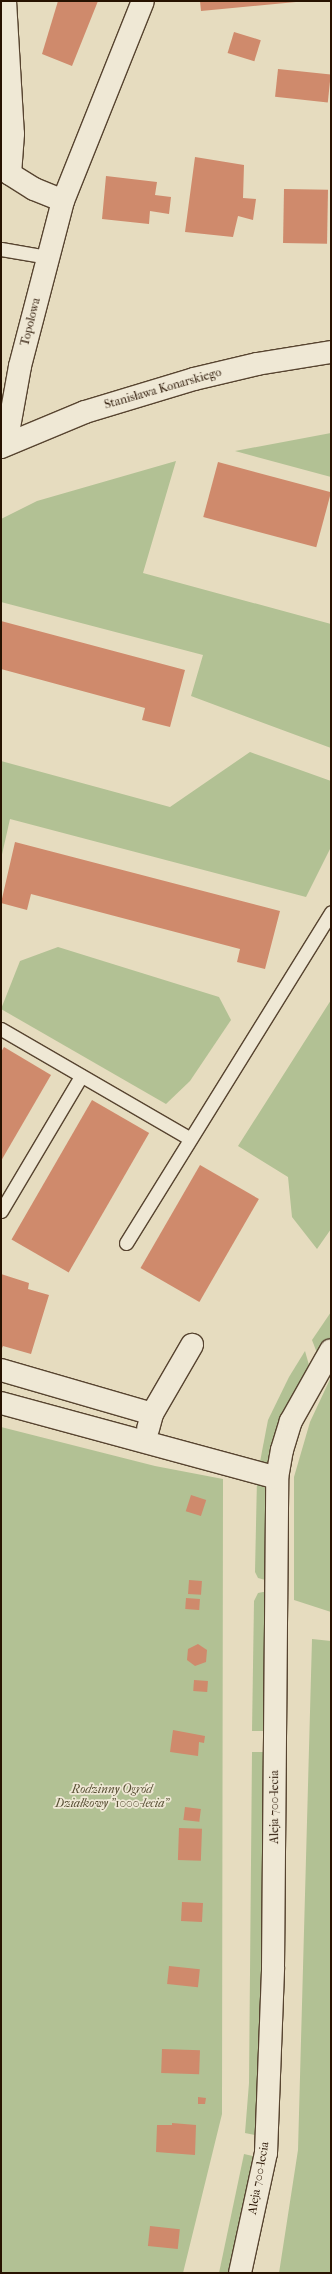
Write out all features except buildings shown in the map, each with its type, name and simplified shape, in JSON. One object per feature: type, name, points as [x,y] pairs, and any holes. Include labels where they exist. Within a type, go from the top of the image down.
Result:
[{"type":"street","points":[[5,1],[14,134],[6,172],[34,189],[63,201]]},
{"type":"street","name":"Topolowa","points":[[4,445],[20,366],[63,201],[142,1]]},
{"type":"street","name":"Stanisława Konarskiego","points":[[4,445],[85,412],[194,379],[257,364],[331,352]]},
{"type":"street","points":[[144,1442],[152,1414],[192,1345]]},
{"type":"street","name":"Aleja 700-lecia","points":[[240,2273],[266,2153],[273,1967],[278,1478],[282,1450],[291,1421],[331,1350]]},
{"type":"street","points":[[1,1370],[152,1414]]},
{"type":"street","points":[[1,1403],[166,1449],[278,1478]]},
{"type":"lane","points":[[1,250],[48,257]]},
{"type":"lane","points":[[126,1243],[189,1138],[331,912]]},
{"type":"lane","points":[[1,1029],[189,1138]]},
{"type":"lane","points":[[1,1211],[81,1076]]},
{"type":"green space","points":[[331,433],[331,477],[235,451]]},
{"type":"green space","points":[[176,461],[143,573],[331,624],[331,748],[191,696],[203,655],[1,602],[1,519],[37,501]]},
{"type":"green space","points":[[250,752],[331,781],[331,847],[306,897],[10,819],[1,859],[1,761],[170,807]]},
{"type":"green space","points":[[58,947],[219,997],[231,1020],[190,1081],[166,1104],[1,1009],[20,961]]},
{"type":"green space","points":[[331,1000],[331,1229],[317,1249],[292,1217],[288,1177],[238,1146]]},
{"type":"green space","points":[[331,1312],[331,1340],[317,1353],[312,1340]]},
{"type":"green space","points":[[305,1351],[311,1372],[269,1465],[259,1467],[268,1420],[289,1377]]},
{"type":"green space","points":[[331,1377],[331,1612],[294,1600],[294,1477],[310,1422]]},
{"type":"green space","name":"Rodzinny Ogród Działkowy \"1000-lecia\"","points":[[1,1427],[155,1466],[223,1479],[222,2114],[183,2273],[1,2273]]},
{"type":"green space","points":[[257,1478],[267,1483],[269,1581],[258,1578],[255,1572]]},
{"type":"green space","points":[[270,1592],[268,1731],[252,1731],[254,1601],[258,1593]]},
{"type":"green space","points":[[312,1639],[331,1641],[331,2273],[279,2273],[298,2150]]},
{"type":"green space","points":[[252,1752],[267,1752],[260,2136],[245,2133],[249,2083]]},
{"type":"green space","points":[[244,2154],[257,2157],[235,2273],[219,2273]]}]
